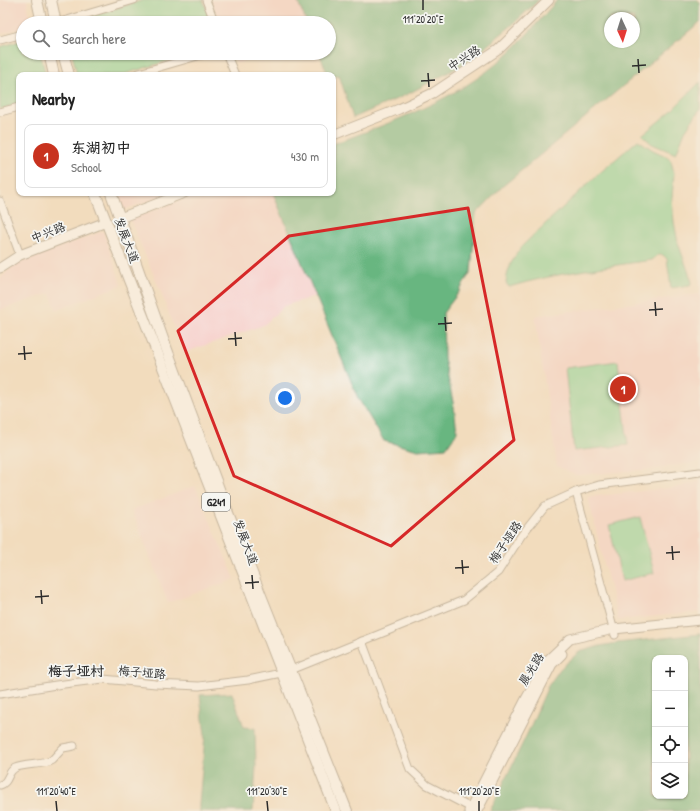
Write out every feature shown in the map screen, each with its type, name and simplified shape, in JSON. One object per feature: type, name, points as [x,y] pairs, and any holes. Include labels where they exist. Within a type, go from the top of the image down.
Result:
[{"type":"highway","points":[[37,0],[40,16]]},
{"type":"highway","points":[[51,0],[54,16]]},
{"type":"highway","points":[[51,60],[53,72]]},
{"type":"highway","points":[[65,60],[68,72]]},
{"type":"highway","name":"发展大道","points":[[96,196],[234,548],[347,811]]},
{"type":"highway","name":"发展大道","points":[[112,196],[336,811]]},
{"type":"main road","name":"中兴路","points":[[336,134],[399,109],[433,93],[498,50],[549,0]]},
{"type":"main road","points":[[120,218],[176,196]]},
{"type":"main road","name":"中兴路","points":[[0,268],[20,255],[106,222]]},
{"type":"main road","name":"晨光路","points":[[473,810],[526,699],[548,660],[570,639],[700,620]]},
{"type":"main road","name":"晨光路","points":[[614,632],[700,626]]},
{"type":"street","points":[[80,16],[134,0]]},
{"type":"street","points":[[206,0],[212,16]]},
{"type":"street","points":[[0,40],[16,36]]},
{"type":"street","points":[[142,72],[184,60]]},
{"type":"street","points":[[229,60],[234,72]]},
{"type":"street","points":[[0,112],[16,108]]},
{"type":"street","points":[[0,200],[20,255]]},
{"type":"street","name":"梅子垭路","points":[[0,694],[103,679],[199,686],[248,680],[286,672],[464,600],[498,572],[521,536],[545,506],[576,492],[599,485],[700,472]]},
{"type":"street","points":[[576,492],[614,632]]},
{"type":"street","points":[[362,641],[410,769],[427,785],[473,810]]},
{"type":"street","points":[[0,785],[7,781],[11,771],[16,768],[48,762],[52,760],[62,748],[74,746]]},
{"type":"highlighted area","points":[[468,208],[514,440],[391,546],[234,476],[178,331],[289,236]]},
{"type":"shaded area","points":[[0,0],[27,0],[29,16],[16,16],[16,29],[0,34]]},
{"type":"shaded area","points":[[211,0],[297,0],[304,16],[217,16]]},
{"type":"shaded area","points":[[236,60],[248,60],[237,64]]},
{"type":"shaded area","points":[[119,196],[163,196],[124,210]]},
{"type":"shaded area","points":[[192,196],[274,196],[315,296],[284,306],[264,325],[183,353],[161,292],[130,219]]},
{"type":"shaded area","points":[[103,231],[121,285],[57,310],[50,293],[0,310],[0,279],[14,265]]},
{"type":"shaded area","points":[[700,294],[700,461],[653,469],[576,475],[557,466],[535,316]]},
{"type":"shaded area","points":[[700,481],[700,612],[618,620],[588,497],[679,487]]},
{"type":"shaded area","points":[[195,486],[235,579],[168,603],[132,510]]},
{"type":"green space","points":[[144,0],[203,0],[209,16],[90,16]]},
{"type":"green space","points":[[297,0],[539,0],[511,26],[466,63],[408,94],[353,118],[339,75],[336,76],[336,72],[327,72],[322,60],[336,60],[336,16],[304,16]]},
{"type":"green space","points":[[557,0],[697,0],[700,3],[700,22],[503,186],[476,214],[471,271],[459,292],[443,313],[444,358],[454,407],[457,432],[446,448],[418,450],[384,441],[358,398],[274,196],[336,196],[336,143],[400,118],[444,98],[485,73],[503,58]]},
{"type":"green space","points":[[16,42],[16,60],[42,60],[45,72],[16,72],[16,105],[0,109],[0,47]]},
{"type":"green space","points":[[74,60],[171,60],[131,72],[76,72]]},
{"type":"green space","points":[[700,82],[700,109],[685,131],[676,154],[652,144],[642,135],[670,112]]},
{"type":"green space","points":[[638,140],[653,150],[668,157],[671,161],[674,173],[672,198],[674,222],[678,243],[692,282],[690,285],[671,288],[667,259],[663,255],[658,255],[652,260],[562,274],[509,287],[506,283],[509,268],[523,245],[595,177]]},
{"type":"green space","points":[[618,361],[628,445],[574,451],[565,368]]},
{"type":"green space","points":[[640,517],[654,573],[622,581],[609,525]]},
{"type":"green space","points":[[700,634],[700,811],[490,811],[528,732],[548,686],[560,669],[579,652],[600,646]]},
{"type":"green space","points":[[232,693],[244,727],[255,728],[256,767],[253,811],[199,811],[205,735],[200,695]]},
{"type":"place","name":"东湖初中","points":[[623,389]]},
{"type":"district","name":"梅子垭村","points":[[76,670]]}]
